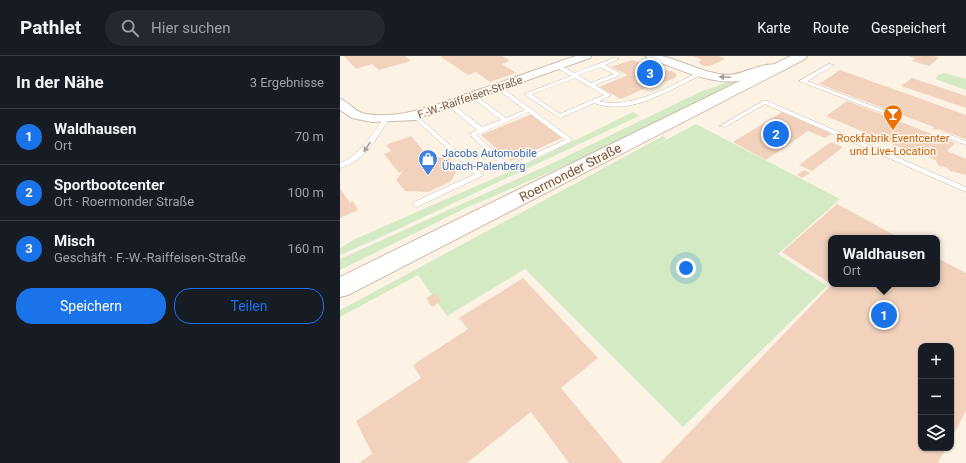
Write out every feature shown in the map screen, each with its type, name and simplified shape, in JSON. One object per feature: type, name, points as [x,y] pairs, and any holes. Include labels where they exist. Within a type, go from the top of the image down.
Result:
[{"type":"main road","name":"Roermonder Straße","points":[[340,288],[801,56]]},
{"type":"main road","points":[[340,279],[365,275]]},
{"type":"street","points":[[651,56],[718,77],[738,78],[758,69],[767,67],[776,68]]},
{"type":"street","name":"F.-W.-Raiffeisen-Straße","points":[[340,103],[349,112],[363,117],[386,119],[415,116],[581,57]]},
{"type":"lane","points":[[558,66],[574,75],[608,95],[560,116],[527,94],[574,75],[616,59],[610,56]]},
{"type":"lane","points":[[591,85],[618,74],[601,65]]},
{"type":"lane","points":[[831,66],[802,81],[900,118]]},
{"type":"lane","points":[[594,101],[602,106],[631,105],[695,76],[700,72]]},
{"type":"lane","points":[[498,87],[570,140],[509,168],[472,134],[529,110]]},
{"type":"lane","points":[[473,96],[505,120]]},
{"type":"lane","points":[[723,126],[765,102],[966,190]]},
{"type":"lane","points":[[449,104],[481,130]]},
{"type":"lane","points":[[415,116],[480,175],[417,204]]},
{"type":"lane","points":[[340,166],[357,159],[363,154],[386,119]]},
{"type":"lane","points":[[945,135],[966,143]]},
{"type":"green space","points":[[944,73],[966,79],[966,90],[935,79],[938,75]]},
{"type":"green space","points":[[739,80],[624,139],[466,208],[340,270],[340,259],[555,162],[702,91]]},
{"type":"green space","points":[[633,112],[639,116],[340,255],[340,248],[353,240],[531,162]]},
{"type":"green space","points":[[696,124],[840,199],[778,254],[827,286],[683,427],[525,269],[447,316],[418,275],[340,317],[340,310],[663,136],[666,139],[645,151]]},
{"type":"building","points":[[344,56],[405,56],[411,61],[379,70],[372,64],[356,69]]},
{"type":"building","points":[[502,56],[510,61],[502,64],[516,73],[490,82],[476,72],[468,75],[441,57]]},
{"type":"building","points":[[693,56],[719,56],[725,59],[710,66],[704,66],[700,64],[699,61],[702,60]]},
{"type":"building","points":[[909,56],[934,56],[939,58],[929,66],[912,61],[915,58]]},
{"type":"building","points":[[632,60],[653,65],[653,67],[662,70],[674,72],[677,76],[654,88],[650,86],[621,99],[599,87],[628,75],[611,67]]},
{"type":"building","points":[[840,70],[966,115],[966,139],[938,129],[932,129],[934,127],[819,84]]},
{"type":"building","points":[[912,78],[966,96],[966,108],[901,86]]},
{"type":"building","name":"Rockfabrik Eventcenter und Live-Location","points":[[847,101],[955,143],[947,151],[966,159],[966,175],[950,171],[946,167],[939,166],[936,162],[937,161],[921,153],[918,155],[826,116]]},
{"type":"building","points":[[782,112],[832,134],[825,138],[808,131],[766,160],[733,142]]},
{"type":"building","points":[[532,114],[564,137],[511,161],[481,135]]},
{"type":"building","points":[[411,136],[431,160],[435,158],[449,158],[459,168],[450,182],[428,192],[405,191],[396,180],[403,171],[399,173],[384,154],[391,151],[386,145]]},
{"type":"building","points":[[831,142],[843,147],[812,171],[799,165]]},
{"type":"building","points":[[804,170],[810,173],[802,178],[797,175]]},
{"type":"building","points":[[340,188],[350,203],[353,201],[358,210],[340,218]]},
{"type":"building","points":[[837,204],[894,235],[828,235],[828,282],[782,252]]},
{"type":"building","points":[[940,260],[966,273],[966,411],[954,433],[954,343],[918,343],[918,451],[944,451],[938,463],[660,463],[829,287],[940,287]]},
{"type":"building","points":[[523,278],[598,358],[561,388],[623,463],[569,463],[531,412],[467,463],[359,463],[372,454],[356,421],[421,378],[413,365],[468,329],[459,318]]},
{"type":"building","points":[[435,293],[441,301],[432,307],[426,298]]},
{"type":"place","name":"Misch","points":[[650,73]]},
{"type":"place","name":"Rockfabrik Eventcenter und Live-Location","points":[[893,131]]},
{"type":"place","name":"Sportbootcenter","points":[[776,134]]},
{"type":"place","name":"Jacobs Automobile Übach-Palenberg","points":[[428,176]]},
{"type":"place","name":"Waldhausen","points":[[884,315]]}]
